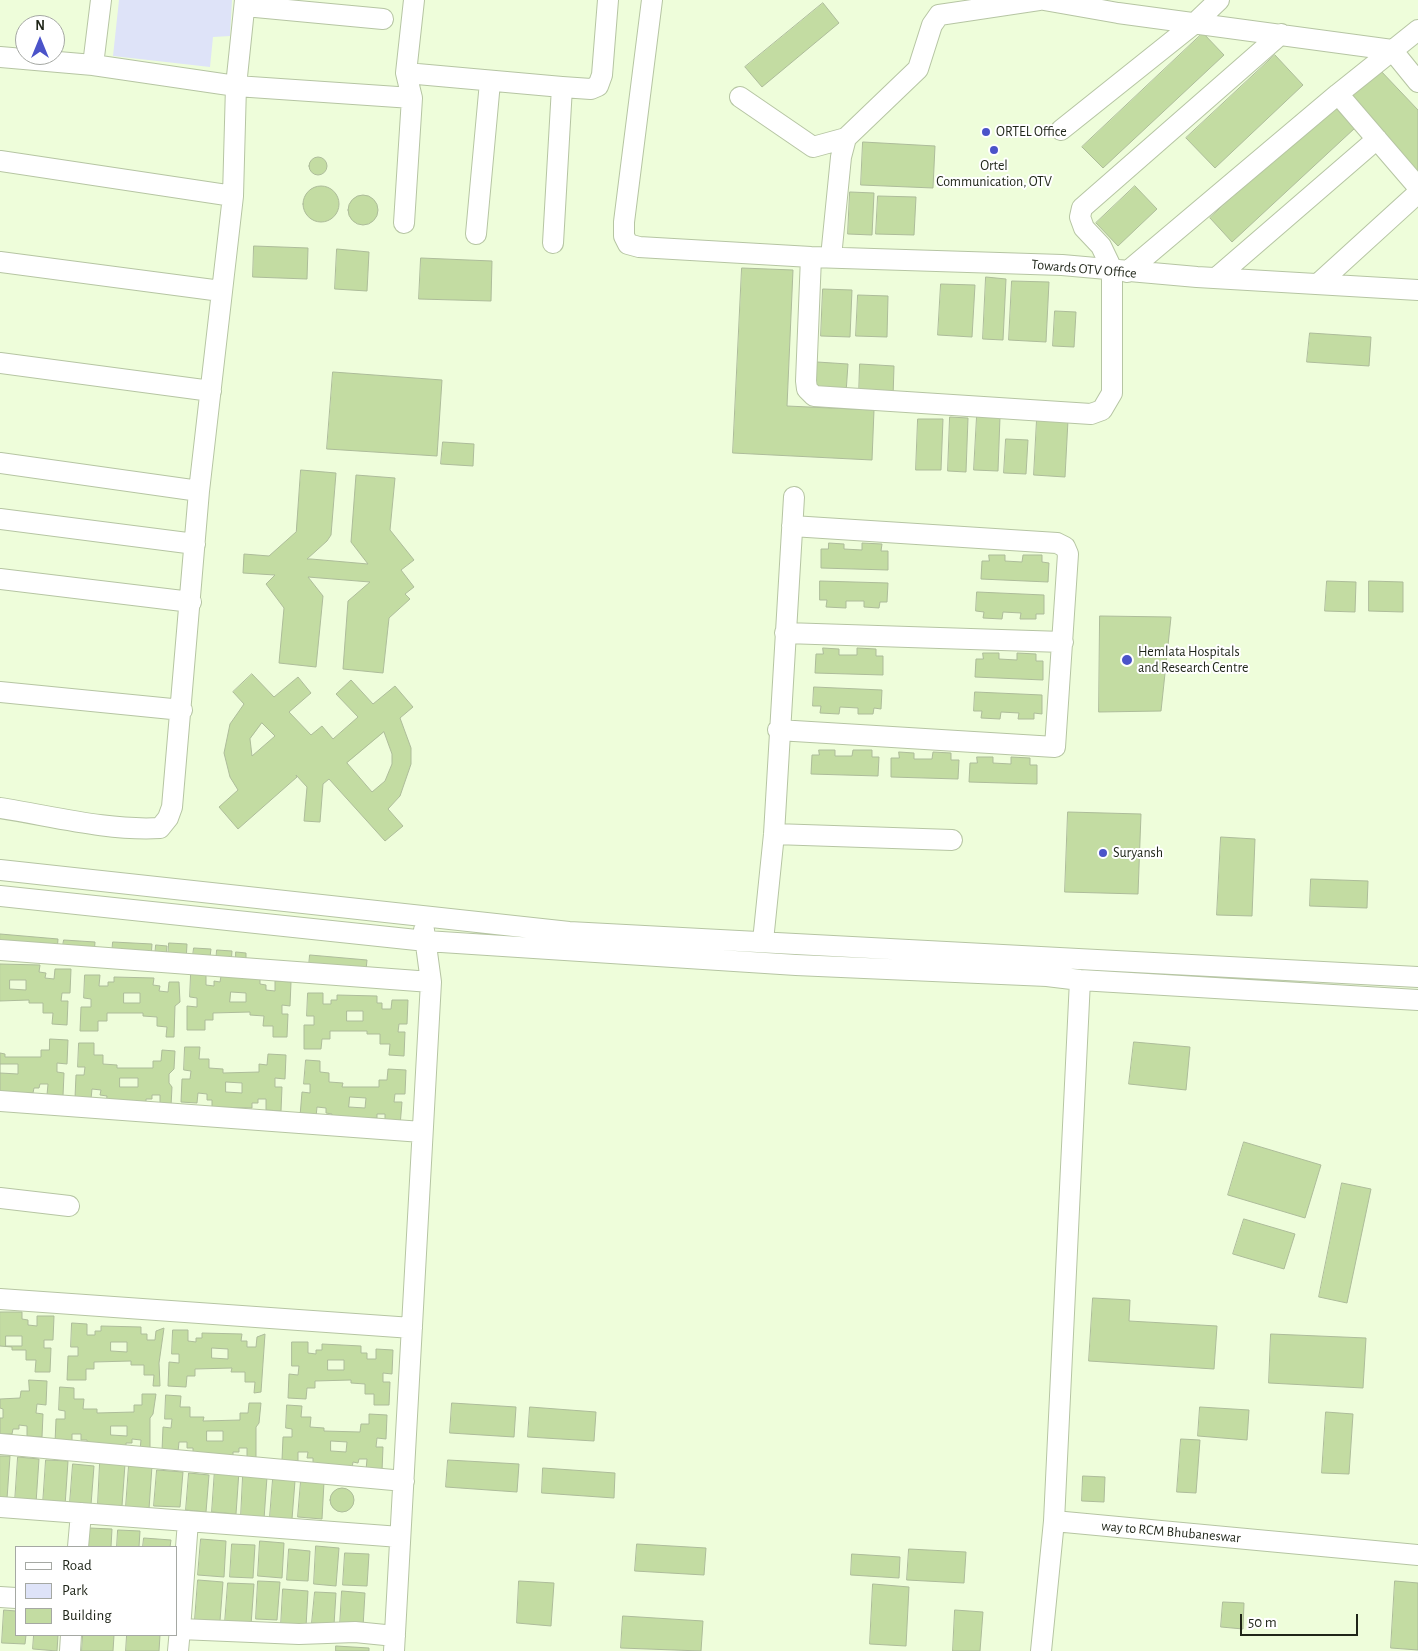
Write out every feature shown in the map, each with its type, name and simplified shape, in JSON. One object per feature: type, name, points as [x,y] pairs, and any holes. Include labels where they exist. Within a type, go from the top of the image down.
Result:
[{"type":"street","points":[[93,65],[102,0]]},
{"type":"street","points":[[404,224],[412,98],[406,73],[414,0]]},
{"type":"street","points":[[406,73],[490,82],[591,89],[598,86],[601,81],[608,0]]},
{"type":"street","name":"Towards OTV Office","points":[[652,0],[624,236],[628,244],[639,247],[811,257],[1062,265],[1120,271],[1318,284],[1414,285]]},
{"type":"street","points":[[740,97],[814,147],[846,138],[918,69],[932,25],[939,15],[1038,0]]},
{"type":"street","points":[[1044,0],[1124,6],[1195,23],[1392,50],[1418,82]]},
{"type":"street","points":[[1061,130],[1195,23],[1220,0]]},
{"type":"street","points":[[0,808],[98,824],[160,828],[168,818],[172,807],[182,710],[199,491],[232,196],[236,86],[245,3],[383,19]]},
{"type":"street","points":[[1120,271],[1418,30]]},
{"type":"street","points":[[811,257],[806,381],[807,389],[814,396],[1091,414],[1102,410],[1112,393],[1120,271],[1084,228],[1080,218],[1082,208],[1281,34]]},
{"type":"street","points":[[0,57],[93,65],[236,86],[412,98]]},
{"type":"street","points":[[476,234],[490,82]]},
{"type":"street","points":[[553,243],[562,87]]},
{"type":"street","points":[[1338,94],[1418,187]]},
{"type":"street","points":[[831,257],[841,158],[846,138]]},
{"type":"street","points":[[1216,278],[1377,139]]},
{"type":"street","points":[[0,161],[232,196]]},
{"type":"street","points":[[1318,284],[1418,193]]},
{"type":"street","points":[[0,262],[220,291]]},
{"type":"street","points":[[0,363],[211,391]]},
{"type":"street","points":[[0,463],[199,491]]},
{"type":"street","points":[[763,941],[774,834],[778,730],[794,497]]},
{"type":"street","points":[[0,519],[195,544]]},
{"type":"street","points":[[778,730],[1055,747],[1063,642],[1068,554],[1065,547],[1057,543],[792,526]]},
{"type":"street","points":[[0,579],[191,602]]},
{"type":"street","points":[[785,633],[1063,642]]},
{"type":"street","points":[[0,692],[182,710]]},
{"type":"street","points":[[774,834],[952,840]]},
{"type":"street","points":[[0,870],[569,932],[1418,977]]},
{"type":"street","points":[[0,896],[426,941],[796,965],[1048,976],[1080,980],[1418,1000]]},
{"type":"street","points":[[180,1629],[299,1634],[355,1632],[394,1643],[432,982],[420,915]]},
{"type":"street","points":[[0,950],[432,982]]},
{"type":"street","points":[[1041,1651],[1054,1521],[1080,980]]},
{"type":"street","points":[[0,1101],[422,1132]]},
{"type":"street","points":[[0,1198],[69,1206]]},
{"type":"street","points":[[0,1299],[412,1328]]},
{"type":"street","points":[[0,1444],[404,1481]]},
{"type":"street","points":[[0,1508],[400,1537]]},
{"type":"street","points":[[78,1546],[81,1513]]},
{"type":"street","points":[[178,1651],[188,1521]]},
{"type":"street","name":"way to RCM Bhubaneswar","points":[[1054,1521],[1418,1555]]},
{"type":"street","points":[[0,1597],[15,1598]]},
{"type":"street","points":[[70,1651],[71,1636]]},
{"type":"green space","points":[[119,0],[232,0],[230,36],[213,37],[210,67],[113,56]]},
{"type":"building","points":[[823,3],[839,23],[762,87],[745,67]]},
{"type":"building","points":[[1203,33],[1224,55],[1103,168],[1082,147]]},
{"type":"building","points":[[1275,55],[1303,85],[1215,168],[1186,138]]},
{"type":"building","points":[[1380,70],[1418,110],[1418,172],[1349,99]]},
{"type":"building","points":[[1332,104],[1355,128],[1232,242],[1210,218]]},
{"type":"building","points":[[863,142],[935,146],[933,188],[861,185]]},
{"type":"building","points":[[318,157],[324,160],[327,166],[324,172],[318,175],[312,172],[309,166],[312,160]]},
{"type":"building","points":[[321,186],[328,187],[334,191],[338,197],[338,211],[334,217],[328,221],[321,222],[314,221],[308,217],[304,211],[303,204],[304,197],[308,191],[314,187]]},
{"type":"building","points":[[1135,186],[1157,209],[1118,246],[1096,223]]},
{"type":"building","points":[[850,192],[874,193],[872,235],[848,234]]},
{"type":"building","points":[[363,195],[374,199],[378,210],[374,221],[363,225],[352,221],[348,210],[352,199]]},
{"type":"building","points":[[878,196],[916,197],[914,235],[876,234]]},
{"type":"building","points":[[254,246],[308,248],[307,279],[253,277]]},
{"type":"building","points":[[337,249],[369,252],[367,291],[335,289]]},
{"type":"building","points":[[421,258],[492,261],[491,301],[419,299]]},
{"type":"building","points":[[742,268],[793,270],[787,406],[874,410],[872,460],[733,453]]},
{"type":"building","points":[[986,277],[1006,279],[1003,340],[983,339]]},
{"type":"building","points":[[1012,281],[1049,282],[1046,342],[1009,340]]},
{"type":"building","points":[[941,284],[975,285],[972,337],[938,335]]},
{"type":"building","points":[[823,289],[852,290],[850,337],[821,336]]},
{"type":"building","points":[[858,295],[888,296],[887,337],[856,336]]},
{"type":"building","points":[[1055,311],[1076,312],[1074,347],[1053,346]]},
{"type":"building","points":[[1310,333],[1371,337],[1369,366],[1307,362]]},
{"type":"building","points":[[817,362],[848,364],[846,393],[815,392]]},
{"type":"building","points":[[860,364],[894,366],[893,398],[859,396]]},
{"type":"building","points":[[333,372],[442,380],[437,456],[327,449]]},
{"type":"building","points":[[977,416],[1000,417],[998,471],[974,470]]},
{"type":"building","points":[[950,417],[968,418],[966,472],[948,471]]},
{"type":"building","points":[[918,419],[943,419],[941,470],[916,470]]},
{"type":"building","points":[[1037,419],[1068,420],[1065,477],[1034,475]]},
{"type":"building","points":[[1006,439],[1028,440],[1026,474],[1004,473]]},
{"type":"building","points":[[443,442],[474,444],[473,466],[441,464]]},
{"type":"building","points":[[301,470],[336,473],[331,535],[307,559],[368,564],[351,542],[356,475],[395,478],[390,530],[414,560],[401,570],[414,587],[405,594],[410,599],[389,618],[383,673],[343,669],[348,601],[370,582],[308,577],[323,596],[316,667],[279,663],[284,608],[266,584],[275,575],[243,573],[244,554],[269,556],[296,532]]},
{"type":"building","points":[[829,543],[844,544],[844,549],[862,550],[862,543],[882,544],[881,551],[888,551],[888,570],[821,568],[821,549],[828,549]]},
{"type":"building","points":[[989,555],[1005,555],[1005,561],[1022,562],[1023,555],[1042,555],[1042,562],[1049,563],[1048,582],[981,579],[982,561],[989,561]]},
{"type":"building","points":[[820,581],[888,583],[887,602],[880,602],[879,608],[864,607],[864,601],[846,601],[846,608],[826,607],[827,600],[820,600]]},
{"type":"building","points":[[1327,581],[1356,582],[1355,612],[1325,611]]},
{"type":"building","points":[[1369,581],[1403,582],[1403,612],[1369,611]]},
{"type":"building","points":[[977,592],[1044,595],[1044,614],[1036,614],[1036,619],[1020,619],[1021,613],[1003,612],[1002,619],[983,618],[984,612],[976,611]]},
{"type":"building","points":[[1100,616],[1171,617],[1161,711],[1099,712]]},
{"type":"building","points":[[823,648],[839,649],[839,655],[857,655],[857,648],[876,649],[876,656],[883,656],[883,675],[815,673],[816,654],[823,654]]},
{"type":"building","points":[[983,653],[999,653],[999,659],[1017,660],[1017,653],[1036,654],[1036,661],[1043,661],[1043,680],[975,677],[976,659],[983,659]]},
{"type":"building","points":[[252,674],[274,697],[298,677],[311,693],[289,712],[311,735],[322,726],[333,739],[358,717],[336,694],[351,680],[373,704],[395,686],[413,707],[400,718],[411,748],[411,764],[400,796],[388,809],[403,826],[385,841],[329,779],[323,784],[320,822],[304,821],[307,787],[296,775],[297,777],[238,829],[219,807],[238,790],[230,777],[224,753],[230,724],[244,704],[233,692]],"holes":[[[262,723],[275,736],[252,756],[250,739]],[[384,732],[392,754],[392,764],[385,781],[372,792],[347,763]]]},
{"type":"building","points":[[814,687],[882,690],[881,709],[874,708],[873,714],[858,714],[858,708],[840,707],[839,714],[820,713],[821,706],[813,706]]},
{"type":"building","points":[[975,692],[1042,695],[1042,714],[1034,713],[1034,719],[1018,719],[1019,713],[1001,712],[1000,719],[981,718],[982,711],[974,711]]},
{"type":"building","points":[[819,750],[835,750],[835,756],[852,756],[853,750],[872,750],[872,757],[879,757],[878,776],[811,774],[812,755],[819,755]]},
{"type":"building","points":[[899,752],[914,753],[914,759],[932,759],[933,752],[951,753],[951,760],[959,760],[958,779],[891,777],[891,758],[899,758]]},
{"type":"building","points":[[977,757],[993,757],[993,763],[1011,764],[1011,757],[1030,758],[1030,765],[1037,765],[1037,784],[969,782],[970,763],[977,763]]},
{"type":"building","name":"Suryansh","points":[[1068,812],[1141,814],[1138,894],[1065,892]]},
{"type":"building","points":[[1221,837],[1255,839],[1252,916],[1217,915]]},
{"type":"building","points":[[1311,879],[1368,881],[1367,908],[1310,906]]},
{"type":"building","points":[[0,934],[58,939],[57,952],[0,947]]},
{"type":"building","points":[[64,940],[95,942],[94,955],[62,952]]},
{"type":"building","points":[[113,942],[152,944],[151,958],[112,955]]},
{"type":"building","points":[[169,943],[187,944],[186,962],[168,961]]},
{"type":"building","points":[[156,945],[167,946],[166,959],[155,958]]},
{"type":"building","points":[[194,948],[211,949],[210,957],[193,956]]},
{"type":"building","points":[[217,950],[232,951],[231,964],[216,963]]},
{"type":"building","points":[[236,952],[246,953],[246,963],[236,963]]},
{"type":"building","points":[[310,955],[367,960],[366,970],[309,966]]},
{"type":"building","points":[[0,964],[40,965],[39,972],[46,973],[45,978],[54,979],[55,969],[71,969],[70,993],[62,993],[61,1001],[68,1001],[67,1025],[52,1024],[53,1013],[43,1013],[43,1003],[29,1003],[29,1000],[0,1001]],"holes":[[[10,980],[26,980],[26,990],[10,989]]]},
{"type":"building","points":[[191,974],[206,974],[206,985],[214,986],[214,981],[220,982],[221,976],[260,977],[260,984],[266,985],[266,990],[275,991],[275,981],[291,982],[290,1006],[282,1005],[282,1014],[288,1014],[287,1037],[273,1037],[273,1026],[263,1026],[264,1016],[250,1015],[250,1012],[213,1013],[213,1020],[205,1020],[205,1030],[187,1030],[187,1006],[197,1007],[197,998],[190,997]],"holes":[[[231,992],[246,993],[246,1002],[230,1002]]]},
{"type":"building","points":[[85,975],[100,975],[99,986],[108,986],[108,982],[114,982],[114,977],[154,978],[153,985],[160,986],[159,991],[168,992],[169,982],[179,982],[180,1002],[175,1006],[174,1037],[166,1037],[167,1027],[157,1026],[157,1017],[143,1016],[143,1013],[107,1013],[107,1021],[98,1021],[98,1031],[80,1031],[81,1007],[91,1007],[91,999],[84,998]],"holes":[[[124,993],[140,993],[140,1003],[124,1003]]]},
{"type":"building","points":[[308,993],[323,993],[323,1004],[331,1004],[331,1000],[337,1000],[337,995],[377,996],[377,1003],[382,1003],[382,1009],[391,1009],[392,1000],[408,1000],[407,1024],[399,1024],[398,1032],[405,1032],[404,1056],[389,1055],[390,1044],[380,1044],[380,1034],[367,1034],[367,1031],[330,1031],[330,1039],[322,1039],[321,1049],[304,1049],[304,1025],[314,1025],[314,1016],[307,1016]],"holes":[[[347,1011],[363,1011],[363,1021],[347,1021]]]},
{"type":"building","points":[[50,1039],[68,1040],[67,1064],[57,1063],[57,1072],[64,1073],[63,1096],[47,1095],[48,1084],[40,1084],[39,1088],[34,1088],[33,1093],[0,1092],[0,1073],[18,1074],[18,1064],[0,1064],[0,1053],[5,1054],[5,1057],[41,1057],[41,1050],[49,1050]]},
{"type":"building","points":[[1134,1042],[1190,1047],[1186,1090],[1129,1084]]},
{"type":"building","points":[[79,1043],[94,1043],[94,1055],[103,1055],[103,1064],[117,1065],[117,1068],[153,1068],[153,1061],[161,1061],[162,1050],[175,1051],[174,1069],[169,1074],[169,1083],[172,1087],[171,1106],[160,1106],[160,1095],[152,1095],[152,1099],[146,1099],[146,1104],[106,1103],[107,1096],[100,1095],[101,1090],[92,1089],[91,1099],[75,1098],[76,1075],[84,1075],[85,1067],[78,1067]],"holes":[[[120,1078],[138,1078],[138,1087],[120,1087]]]},
{"type":"building","points":[[185,1047],[200,1047],[199,1059],[209,1059],[209,1068],[223,1069],[223,1073],[259,1072],[259,1064],[267,1065],[268,1054],[286,1055],[285,1079],[275,1078],[275,1087],[282,1087],[281,1111],[266,1110],[266,1099],[258,1099],[258,1103],[252,1103],[252,1108],[212,1107],[212,1100],[207,1100],[207,1094],[198,1093],[197,1103],[181,1102],[182,1079],[190,1079],[191,1071],[184,1070]],"holes":[[[226,1082],[242,1083],[242,1093],[226,1092]]]},
{"type":"building","points":[[306,1060],[320,1061],[320,1072],[329,1073],[329,1082],[343,1083],[342,1087],[379,1087],[379,1080],[387,1080],[388,1069],[406,1070],[405,1094],[395,1094],[394,1102],[402,1102],[400,1126],[385,1125],[385,1114],[377,1114],[377,1118],[371,1118],[371,1123],[331,1121],[332,1114],[326,1113],[326,1108],[317,1107],[316,1117],[300,1116],[302,1092],[310,1093],[310,1084],[304,1084]],"holes":[[[350,1097],[366,1098],[365,1108],[349,1107]]]},
{"type":"building","points":[[1244,1142],[1321,1165],[1305,1218],[1228,1195]]},
{"type":"building","points":[[1342,1183],[1371,1189],[1347,1303],[1319,1297]]},
{"type":"building","points":[[1244,1219],[1295,1234],[1284,1269],[1233,1254]]},
{"type":"building","points":[[1093,1298],[1130,1300],[1129,1321],[1217,1326],[1214,1369],[1089,1361]]},
{"type":"building","points":[[0,1312],[22,1312],[22,1319],[28,1320],[28,1325],[37,1326],[37,1316],[54,1316],[53,1340],[44,1340],[44,1348],[51,1348],[50,1372],[35,1372],[36,1360],[26,1360],[26,1350],[12,1350],[12,1347],[0,1346]],"holes":[[[6,1336],[22,1336],[22,1346],[6,1346]]]},
{"type":"building","points":[[72,1323],[87,1324],[87,1335],[95,1335],[95,1331],[101,1331],[101,1326],[141,1327],[141,1334],[147,1334],[147,1340],[155,1340],[156,1331],[164,1328],[159,1363],[160,1386],[153,1386],[154,1375],[144,1375],[144,1365],[131,1365],[131,1361],[94,1362],[94,1369],[86,1369],[86,1380],[67,1380],[68,1356],[78,1356],[78,1347],[71,1347]],"holes":[[[111,1342],[127,1342],[127,1352],[111,1351]]]},
{"type":"building","points":[[173,1330],[188,1330],[188,1341],[196,1342],[196,1338],[202,1338],[202,1333],[242,1334],[241,1341],[247,1341],[247,1347],[256,1347],[257,1337],[265,1334],[261,1392],[254,1393],[255,1382],[245,1382],[245,1372],[231,1372],[232,1368],[195,1369],[195,1376],[187,1376],[186,1387],[168,1386],[169,1362],[179,1363],[179,1354],[172,1354]],"holes":[[[212,1348],[228,1349],[228,1359],[212,1358]]]},
{"type":"building","points":[[1271,1334],[1366,1338],[1363,1388],[1269,1383]]},
{"type":"building","points":[[292,1342],[308,1342],[308,1353],[316,1354],[316,1350],[322,1350],[322,1344],[361,1346],[361,1353],[367,1353],[367,1359],[376,1359],[376,1349],[393,1350],[392,1374],[383,1373],[383,1382],[390,1382],[389,1405],[374,1405],[374,1394],[365,1394],[365,1384],[351,1383],[351,1380],[315,1381],[315,1388],[307,1388],[306,1399],[288,1398],[289,1374],[298,1375],[299,1366],[292,1366]],"holes":[[[328,1360],[344,1360],[344,1370],[328,1370]]]},
{"type":"building","points":[[29,1380],[47,1381],[46,1405],[37,1404],[36,1413],[43,1414],[42,1437],[27,1436],[27,1426],[19,1425],[19,1429],[13,1429],[12,1434],[0,1434],[0,1418],[3,1418],[3,1409],[0,1408],[0,1399],[20,1398],[21,1391],[29,1391]]},
{"type":"building","points":[[60,1387],[74,1388],[74,1399],[84,1399],[83,1409],[97,1409],[97,1413],[134,1412],[134,1405],[142,1405],[142,1394],[156,1394],[153,1414],[150,1418],[150,1452],[140,1450],[141,1440],[132,1439],[132,1443],[126,1443],[126,1448],[87,1447],[87,1440],[81,1440],[81,1434],[72,1434],[72,1443],[55,1443],[56,1419],[65,1419],[65,1411],[59,1410]],"holes":[[[111,1426],[127,1426],[127,1436],[111,1435]]]},
{"type":"building","points":[[166,1395],[181,1396],[180,1407],[190,1407],[190,1417],[204,1417],[203,1421],[240,1420],[240,1413],[248,1413],[249,1403],[261,1403],[259,1423],[256,1427],[256,1459],[247,1459],[247,1448],[239,1448],[239,1452],[233,1452],[233,1457],[193,1455],[193,1448],[187,1448],[187,1442],[179,1442],[178,1452],[162,1451],[163,1427],[171,1428],[172,1419],[165,1419]],"holes":[[[207,1431],[223,1431],[223,1441],[207,1441]]]},
{"type":"building","points":[[452,1403],[516,1407],[514,1437],[450,1433]]},
{"type":"building","points":[[287,1405],[302,1406],[301,1417],[311,1417],[310,1427],[324,1428],[324,1431],[360,1432],[361,1424],[369,1424],[369,1414],[387,1415],[386,1439],[377,1438],[376,1447],[383,1447],[382,1471],[366,1470],[367,1459],[359,1459],[358,1463],[353,1462],[352,1468],[313,1465],[313,1458],[307,1458],[308,1452],[298,1452],[298,1461],[282,1460],[283,1437],[292,1437],[292,1429],[286,1428]],"holes":[[[331,1441],[347,1442],[346,1452],[331,1451]]]},
{"type":"building","points":[[530,1407],[596,1412],[594,1441],[528,1437]]},
{"type":"building","points":[[1200,1407],[1249,1410],[1247,1440],[1198,1436]]},
{"type":"building","points":[[1326,1412],[1353,1414],[1349,1474],[1322,1473]]},
{"type":"building","points":[[1181,1439],[1200,1440],[1196,1493],[1177,1492]]},
{"type":"building","points":[[0,1456],[10,1456],[7,1499],[0,1499]]},
{"type":"building","points":[[18,1457],[39,1459],[36,1503],[15,1502]]},
{"type":"building","points":[[46,1460],[68,1461],[65,1506],[43,1504]]},
{"type":"building","points":[[448,1460],[519,1464],[517,1492],[446,1487]]},
{"type":"building","points":[[100,1463],[125,1464],[122,1506],[98,1504]]},
{"type":"building","points":[[73,1464],[94,1466],[91,1505],[70,1503]]},
{"type":"building","points":[[129,1465],[152,1466],[149,1509],[126,1507]]},
{"type":"building","points":[[543,1468],[615,1473],[614,1498],[542,1493]]},
{"type":"building","points":[[215,1469],[239,1471],[236,1514],[212,1512]]},
{"type":"building","points":[[157,1470],[183,1472],[180,1507],[154,1506]]},
{"type":"building","points":[[189,1473],[209,1475],[206,1512],[186,1510]]},
{"type":"building","points":[[243,1476],[267,1477],[264,1519],[241,1517]]},
{"type":"building","points":[[1083,1476],[1105,1477],[1104,1502],[1082,1501]]},
{"type":"building","points":[[273,1479],[295,1481],[292,1519],[270,1517]]},
{"type":"building","points":[[301,1481],[324,1482],[322,1519],[298,1517]]},
{"type":"building","points":[[337,1488],[347,1488],[354,1495],[354,1505],[347,1512],[337,1512],[330,1505],[330,1495]]},
{"type":"building","points":[[89,1528],[112,1529],[111,1546],[88,1546]]},
{"type":"building","points":[[118,1530],[140,1531],[139,1546],[117,1546]]},
{"type":"building","points":[[144,1538],[171,1540],[170,1546],[143,1546]]},
{"type":"building","points":[[201,1539],[226,1541],[224,1577],[198,1575]]},
{"type":"building","points":[[260,1541],[284,1543],[282,1578],[258,1576]]},
{"type":"building","points":[[232,1544],[255,1545],[253,1578],[230,1577]]},
{"type":"building","points":[[637,1544],[706,1548],[704,1575],[635,1571]]},
{"type":"building","points":[[316,1546],[339,1548],[336,1586],[314,1584]]},
{"type":"building","points":[[289,1549],[310,1551],[308,1581],[287,1580]]},
{"type":"building","points":[[909,1549],[966,1552],[964,1583],[907,1580]]},
{"type":"building","points":[[345,1553],[369,1554],[367,1586],[343,1585]]},
{"type":"building","points":[[852,1554],[900,1557],[899,1578],[851,1575]]},
{"type":"building","points":[[198,1580],[223,1582],[220,1621],[195,1620]]},
{"type":"building","points":[[258,1581],[280,1582],[277,1620],[256,1619]]},
{"type":"building","points":[[519,1581],[554,1583],[551,1626],[517,1623]]},
{"type":"building","points":[[1395,1581],[1418,1583],[1418,1650],[1391,1648]]},
{"type":"building","points":[[228,1583],[254,1584],[251,1625],[225,1623]]},
{"type":"building","points":[[873,1584],[909,1587],[906,1646],[870,1644]]},
{"type":"building","points":[[283,1589],[308,1591],[306,1627],[281,1626]]},
{"type":"building","points":[[342,1591],[365,1593],[363,1627],[340,1626]]},
{"type":"building","points":[[315,1592],[336,1593],[334,1625],[312,1623]]},
{"type":"building","points":[[1223,1602],[1244,1603],[1243,1629],[1221,1627]]},
{"type":"building","points":[[4,1610],[15,1611],[15,1636],[26,1636],[25,1644],[2,1643]]},
{"type":"building","points":[[955,1610],[983,1612],[980,1651],[953,1651]]},
{"type":"building","points":[[623,1616],[703,1621],[701,1651],[621,1648]]},
{"type":"building","points":[[34,1636],[58,1636],[57,1651],[33,1649]]},
{"type":"building","points":[[83,1636],[114,1636],[113,1651],[82,1651]]},
{"type":"building","points":[[127,1636],[160,1636],[159,1651],[126,1651]]},
{"type":"building","points":[[336,1646],[369,1648],[369,1651],[336,1651]]},
{"type":"place","name":"ORTEL Office","points":[[986,132]]},
{"type":"place","name":"Ortel Communication, OTV","points":[[994,150]]},
{"type":"place","name":"Hemlata Hospitals and Research Centre","points":[[1127,660]]},
{"type":"place","name":"Suryansh","points":[[1103,853]]}]
